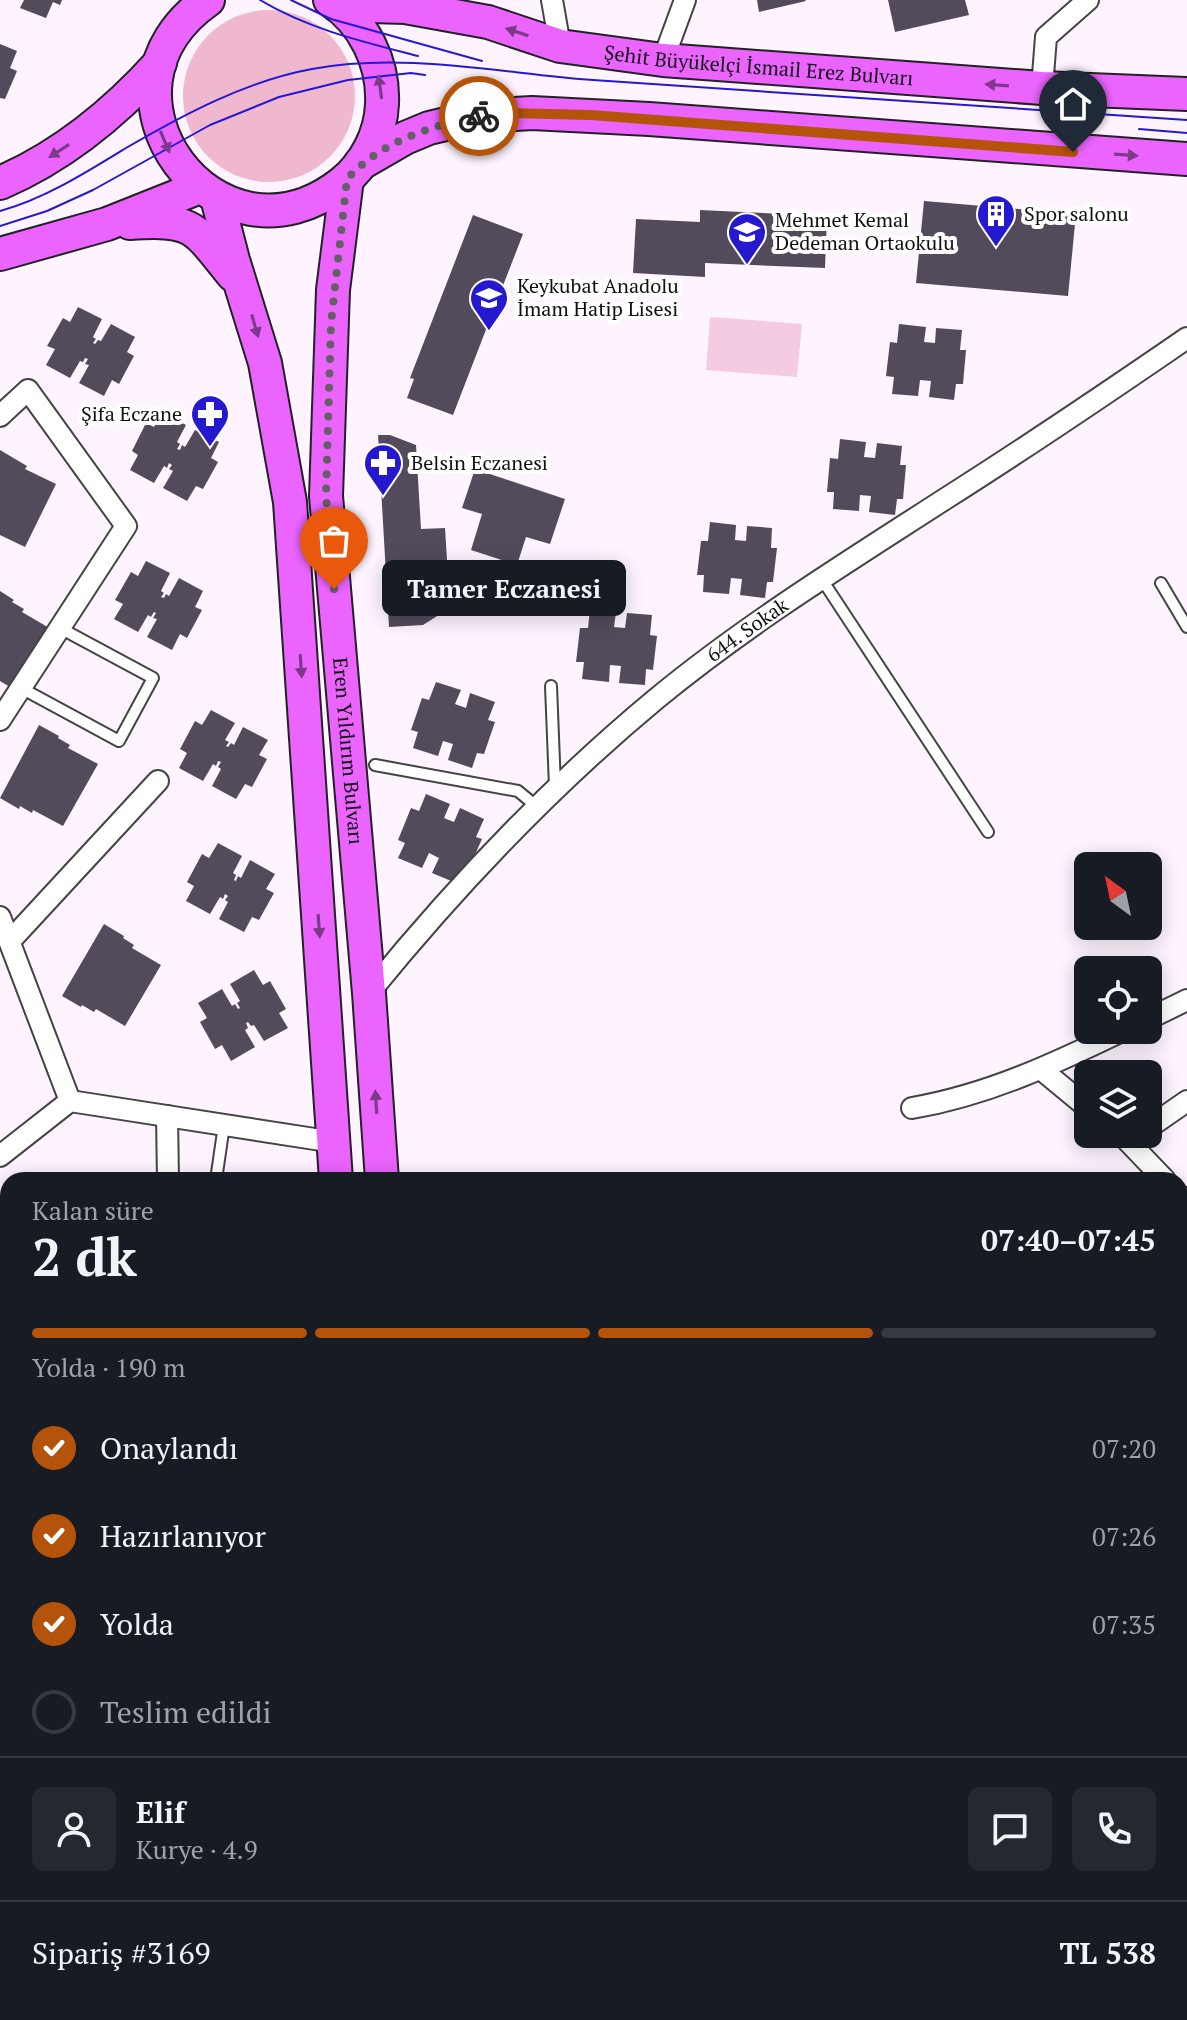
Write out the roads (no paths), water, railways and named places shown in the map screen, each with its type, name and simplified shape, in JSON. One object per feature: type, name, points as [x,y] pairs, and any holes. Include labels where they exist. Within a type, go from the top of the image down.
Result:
[{"type":"main road","points":[[171,0],[156,83],[158,122],[173,159],[209,193],[255,209],[295,207],[331,191],[405,138],[442,125],[480,116],[532,113],[1187,159]]},
{"type":"main road","points":[[0,183],[54,155],[128,98],[191,13],[208,0]]},
{"type":"main road","points":[[334,2],[365,33],[371,44],[383,90],[378,129],[354,172]]},
{"type":"main road","name":"Şehit Büyükelçi İsmail Erez Bulvarı","points":[[334,2],[405,7],[474,20],[560,46],[663,60],[1042,88],[1187,94]]},
{"type":"main road","name":"Eren Yıldırım Bulvarı","points":[[354,172],[333,290],[326,496],[381,1172]]},
{"type":"main road","points":[[0,254],[209,193]]},
{"type":"main road","name":"Eren Yıldırım Bulvarı","points":[[209,193],[265,363],[290,502],[336,1172]]},
{"type":"main road","points":[[107,224],[166,220],[186,224],[200,235],[242,286]]},
{"type":"street","points":[[552,0],[560,46]]},
{"type":"street","points":[[663,60],[685,0]]},
{"type":"street","points":[[1042,88],[1046,37],[1088,0]]},
{"type":"street","name":"644. Sokak","points":[[369,993],[458,887],[536,806],[657,698],[754,624],[821,578],[999,465],[1187,338]]},
{"type":"street","points":[[0,416],[28,390],[126,526],[0,720]]},
{"type":"street","points":[[10,941],[158,781]]},
{"type":"street","points":[[0,917],[10,941],[9,965],[70,1101]]},
{"type":"street","points":[[1162,1012],[1187,1000]]},
{"type":"street","points":[[912,1108],[952,1102],[1042,1070],[1095,1044]]},
{"type":"street","points":[[1042,1070],[1074,1096]]},
{"type":"street","points":[[0,1156],[70,1101],[334,1142]]},
{"type":"street","points":[[1162,1118],[1187,1101]]},
{"type":"street","points":[[167,1116],[168,1172]]},
{"type":"street","points":[[1139,1148],[1158,1172]]},
{"type":"lane","points":[[821,578],[988,832]]},
{"type":"lane","points":[[1161,583],[1187,627]]},
{"type":"lane","points":[[21,688],[119,741],[153,678],[60,628]]},
{"type":"lane","points":[[551,686],[555,789]]},
{"type":"lane","points":[[375,765],[518,791],[536,806]]},
{"type":"lane","points":[[217,1172],[224,1125]]},
{"type":"tram line","points":[[260,0],[317,27],[418,56]]},
{"type":"tram line","points":[[291,0],[331,19],[482,61]]},
{"type":"tram line","points":[[0,211],[49,192],[170,123],[239,91],[287,74],[347,64],[417,63],[593,80],[1187,120]]},
{"type":"tram line","points":[[0,226],[47,211],[93,190],[210,125],[279,97],[348,80],[411,73],[425,75]]},
{"type":"tram line","points":[[1139,129],[1187,133]]},
{"type":"place","name":"Spor salonu","points":[[996,248]]},
{"type":"place","name":"Mehmet Kemal Dedeman Ortaokulu","points":[[747,266]]},
{"type":"place","name":"Keykubat Anadolu İmam Hatip Lisesi","points":[[489,332]]},
{"type":"place","name":"Şifa Eczane","points":[[210,448]]},
{"type":"place","name":"Belsin Eczanesi","points":[[383,497]]},
{"type":"place","name":"Tamer Eczanesi","points":[[334,589]]}]
